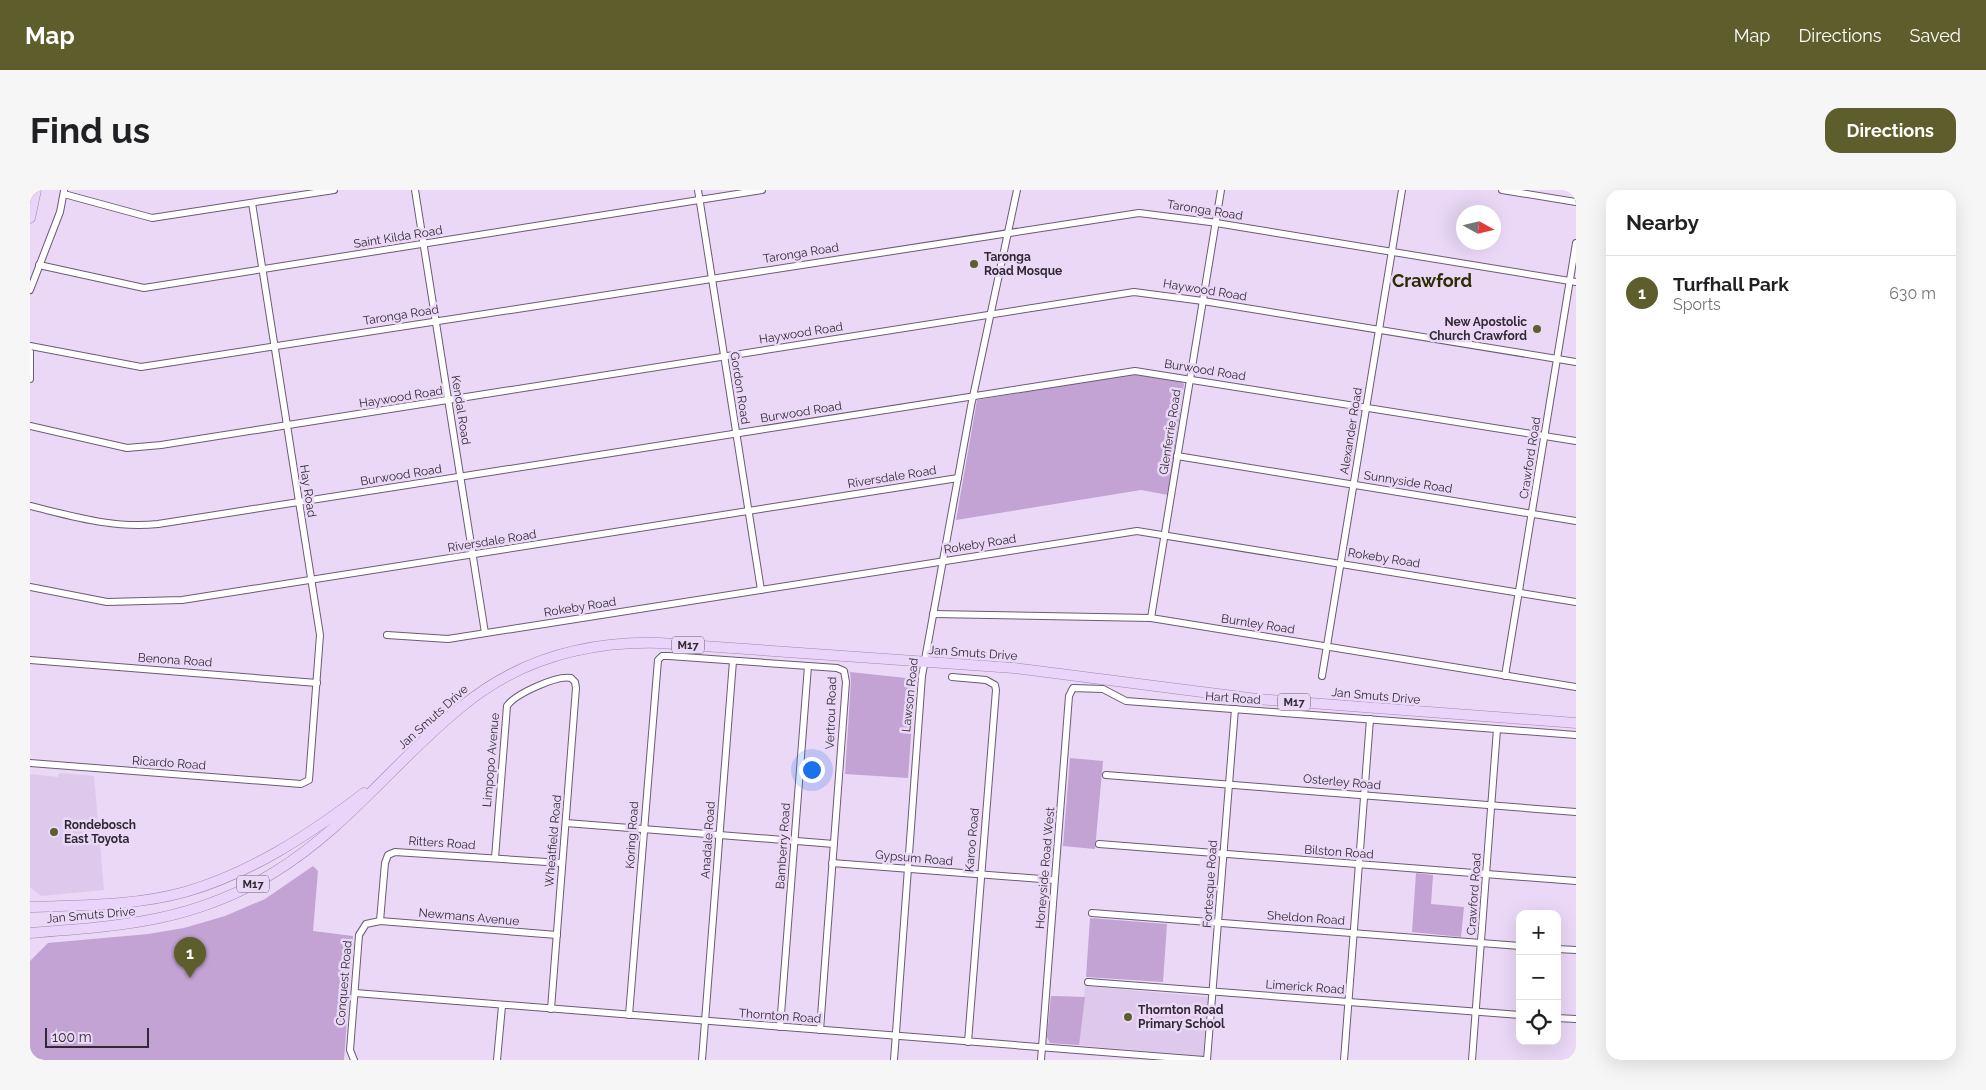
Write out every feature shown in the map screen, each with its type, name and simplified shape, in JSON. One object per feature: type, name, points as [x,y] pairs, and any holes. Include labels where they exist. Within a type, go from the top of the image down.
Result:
[{"type":"main road","points":[[30,218],[36,190]]},
{"type":"main road","name":"Jan Smuts Drive","points":[[30,933],[141,923],[186,912],[231,895],[271,874],[306,850],[353,811],[452,714],[480,692],[524,667],[576,650],[624,643],[651,643],[1014,668],[1257,699],[1576,723]]},
{"type":"main road","name":"Jan Smuts Drive","points":[[30,907],[111,905],[185,892],[214,882],[295,842],[351,803],[403,761]]},
{"type":"street","points":[[30,290],[60,212],[64,192],[152,218],[334,190]]},
{"type":"street","name":"Kendal Road","points":[[415,190],[485,633]]},
{"type":"street","name":"Gordon Road","points":[[698,190],[760,590]]},
{"type":"street","name":"Saint Kilda Road","points":[[39,265],[140,288],[762,190]]},
{"type":"street","name":"Lawson Road","points":[[894,1060],[924,662],[973,396],[1017,190]]},
{"type":"street","name":"Glenferrie Road","points":[[1151,618],[1221,190]]},
{"type":"street","name":"Alexander Road","points":[[1322,676],[1402,190]]},
{"type":"street","points":[[1502,190],[1576,202]]},
{"type":"street","name":"Hay Road","points":[[252,203],[320,635],[310,777],[307,782]]},
{"type":"street","name":"Taronga Road","points":[[30,346],[138,368],[1139,212],[1573,282]]},
{"type":"street","name":"Crawford Road","points":[[1506,676],[1557,359],[1573,282],[1576,243]]},
{"type":"street","name":"Haywood Road","points":[[30,426],[134,448],[287,426],[1134,292],[1203,301],[1576,362]]},
{"type":"street","points":[[30,352],[30,379]]},
{"type":"street","name":"Burwood Road","points":[[30,506],[105,524],[135,526],[158,524],[1129,372],[1146,372],[1190,378],[1576,442]]},
{"type":"street","name":"Sunnyside Road","points":[[1177,456],[1576,521]]},
{"type":"street","name":"Riversdale Road","points":[[30,587],[98,601],[144,603],[190,599],[958,478]]},
{"type":"street","name":"Rokeby Road","points":[[387,635],[439,639],[485,633],[1137,531],[1165,534],[1576,602]]},
{"type":"street","name":"Burnley Road","points":[[933,614],[1151,618],[1576,687]]},
{"type":"street","name":"Vertrou Road","points":[[660,657],[669,656],[840,669],[846,678],[820,1030]]},
{"type":"street","name":"Koring Road","points":[[629,1015],[656,664],[660,657]]},
{"type":"street","name":"Benona Road","points":[[30,660],[317,683]]},
{"type":"street","name":"Anadale Road","points":[[702,1060],[733,661]]},
{"type":"street","name":"Bamberry Road","points":[[780,1027],[808,666]]},
{"type":"street","name":"Karoo Road","points":[[952,677],[986,680],[995,685],[996,690],[968,1042]]},
{"type":"street","name":"Limpopo Avenue","points":[[495,858],[507,706],[514,699],[530,690],[558,678],[571,678]]},
{"type":"street","name":"Wheatfield Road","points":[[551,1009],[576,688],[575,682],[571,678]]},
{"type":"street","name":"Hart Road","points":[[1071,690],[1076,687],[1103,689],[1126,700],[1576,735]]},
{"type":"street","name":"Honeyside Road West","points":[[1041,1060],[1054,880],[1071,690]]},
{"type":"street","name":"Fortesque Road","points":[[1205,1060],[1235,709]]},
{"type":"street","points":[[1344,1060],[1370,719]]},
{"type":"street","name":"Crawford Road","points":[[1472,1060],[1497,729]]},
{"type":"street","name":"Ricardo Road","points":[[30,763],[291,783],[307,782]]},
{"type":"street","name":"Osterley Road","points":[[1106,776],[1576,812]]},
{"type":"street","points":[[566,823],[834,844]]},
{"type":"street","name":"Bilston Road","points":[[1100,844],[1576,881]]},
{"type":"street","name":"Ritters Road","points":[[380,921],[385,862],[390,853],[399,851],[562,863]]},
{"type":"street","name":"Gypsum Road","points":[[832,863],[1054,880]]},
{"type":"street","name":"Sheldon Road","points":[[1092,913],[1516,946]]},
{"type":"street","name":"Newmans Avenue","points":[[380,921],[557,936]]},
{"type":"street","name":"Conquest Road","points":[[354,1060],[350,1050],[359,936],[366,924],[380,921]]},
{"type":"street","points":[[1561,949],[1576,950]]},
{"type":"street","name":"Limerick Road","points":[[1088,982],[1516,1015]]},
{"type":"street","name":"Thornton Road","points":[[355,993],[968,1042],[1139,1058],[1205,1060]]},
{"type":"street","points":[[497,1060],[502,1006]]},
{"type":"street","points":[[1561,1018],[1576,1019]]},
{"type":"shaded area","points":[[1131,374],[1181,381],[1184,384],[1168,495],[1141,490],[956,520],[977,400]]},
{"type":"shaded area","points":[[850,672],[915,679],[908,778],[845,774]]},
{"type":"shaded area","points":[[1070,758],[1103,761],[1095,849],[1063,846]]},
{"type":"shaded area","points":[[59,773],[94,776],[104,890],[41,896],[30,887],[30,774],[58,777]]},
{"type":"shaded area","points":[[313,866],[318,871],[313,931],[353,936],[344,1060],[30,1060],[30,961],[48,943],[148,934],[184,928],[225,916],[265,899]]},
{"type":"shaded area","points":[[1416,873],[1433,875],[1431,904],[1464,907],[1461,937],[1412,932]]},
{"type":"shaded area","points":[[1090,918],[1167,924],[1163,982],[1086,977]]},
{"type":"shaded area","name":"Thornton Road Primary School","points":[[1085,986],[1208,997],[1203,1056],[1050,1043],[1047,1037],[1051,996],[1084,997]]},
{"type":"shaded area","points":[[1051,996],[1085,997],[1079,1045],[1050,1043],[1047,1037]]},
{"type":"place","name":"Taronga Road Mosque","points":[[974,264]]},
{"type":"place","name":"New Apostolic Church Crawford","points":[[1537,329]]},
{"type":"place","name":"Rondebosch East Toyota","points":[[54,832]]},
{"type":"place","name":"Turfhall Park","points":[[190,978]]},
{"type":"place","name":"Thornton Road Primary School","points":[[1128,1017]]},
{"type":"district","name":"Crawford","points":[[1432,280]]}]
